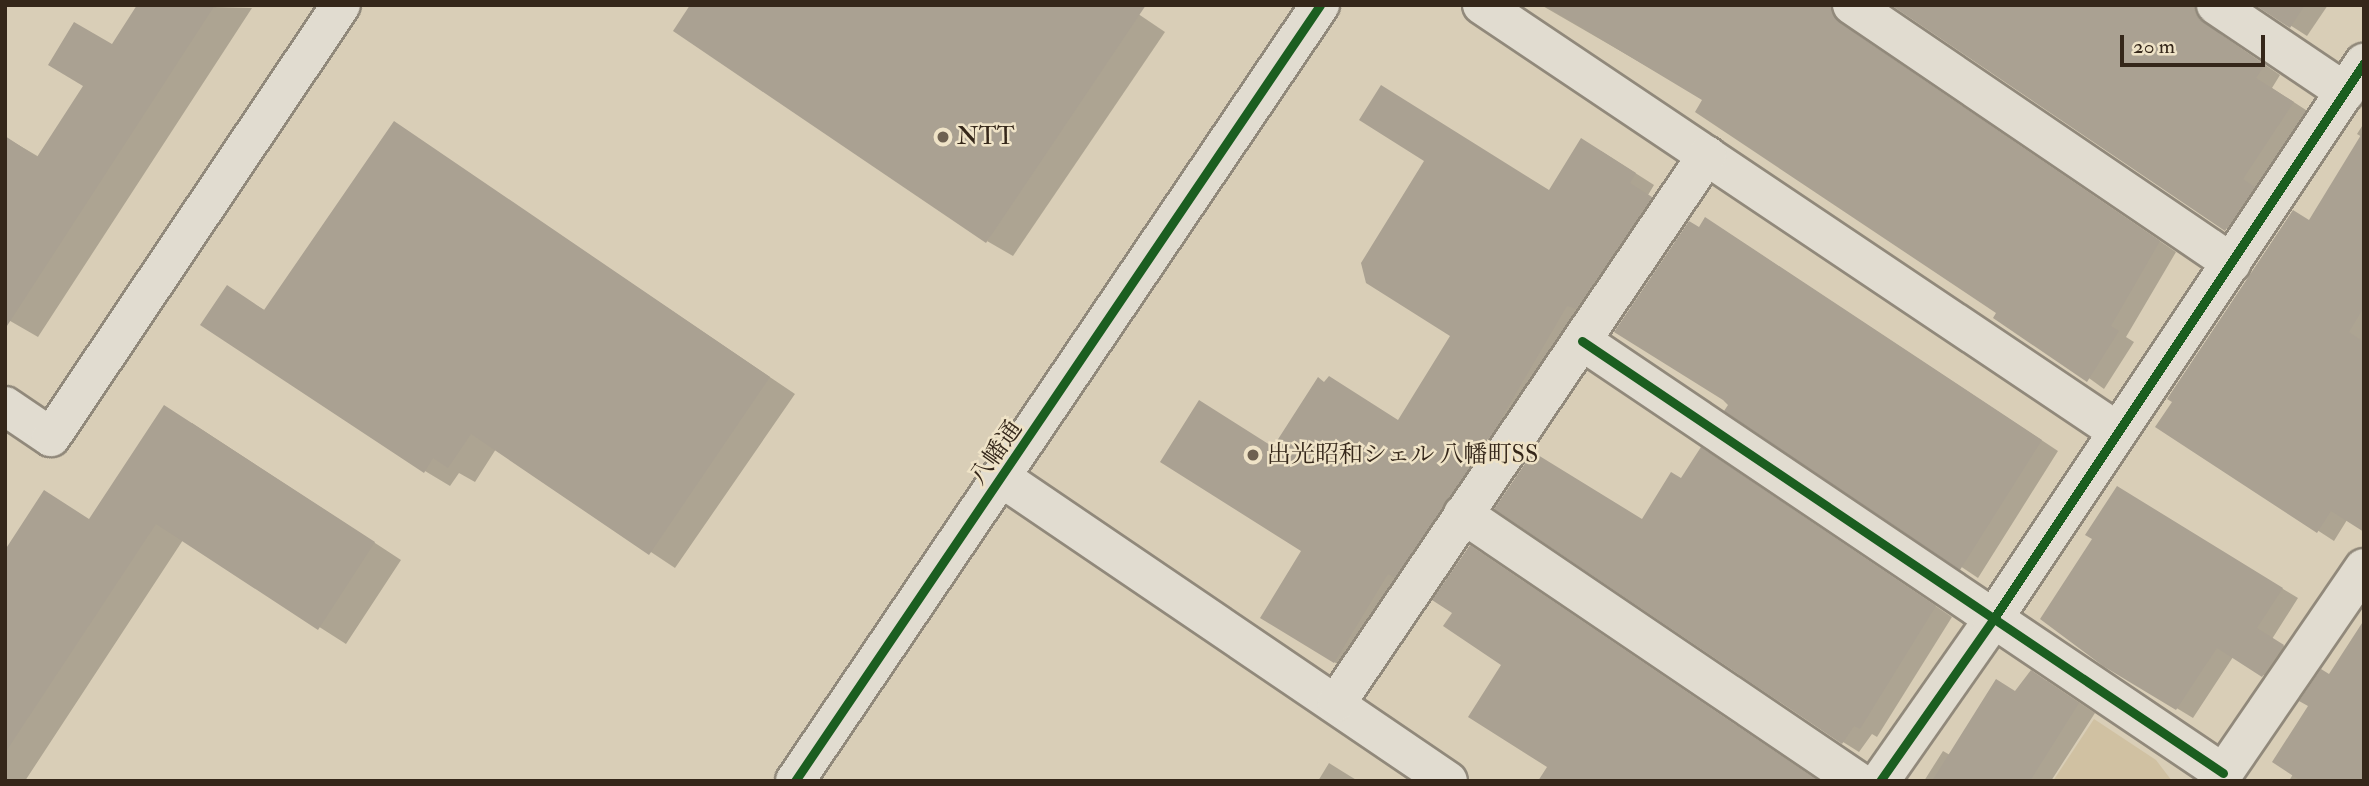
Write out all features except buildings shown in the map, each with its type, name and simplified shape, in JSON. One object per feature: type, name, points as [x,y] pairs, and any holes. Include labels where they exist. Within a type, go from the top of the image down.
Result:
[{"type":"street","points":[[5,406],[51,436],[341,5]]},
{"type":"street","points":[[1482,5],[2117,431]]},
{"type":"street","points":[[1852,5],[2232,263]]},
{"type":"street","points":[[1880,781],[1992,621],[2354,77],[2216,5]]},
{"type":"street","name":"八幡通","points":[[796,781],[1002,478],[1313,8]]},
{"type":"street","points":[[1337,702],[1707,155]]},
{"type":"street","points":[[1582,341],[2221,777],[2358,588]]},
{"type":"street","points":[[1002,478],[1337,702],[1448,781]]},
{"type":"street","points":[[1463,514],[1858,781]]},
{"type":"shaded area","points":[[2094,719],[2156,760],[2172,781],[2053,781]]},
{"type":"cycle path","points":[[795,781],[1320,5]]},
{"type":"cycle path","points":[[1880,781],[1992,621],[2364,63]]},
{"type":"cycle path","points":[[1582,341],[2223,773]]},
{"type":"place","name":"NTT","points":[[943,137]]},
{"type":"place","name":"出光昭和シェル 八幡町SS","points":[[1253,455]]}]
